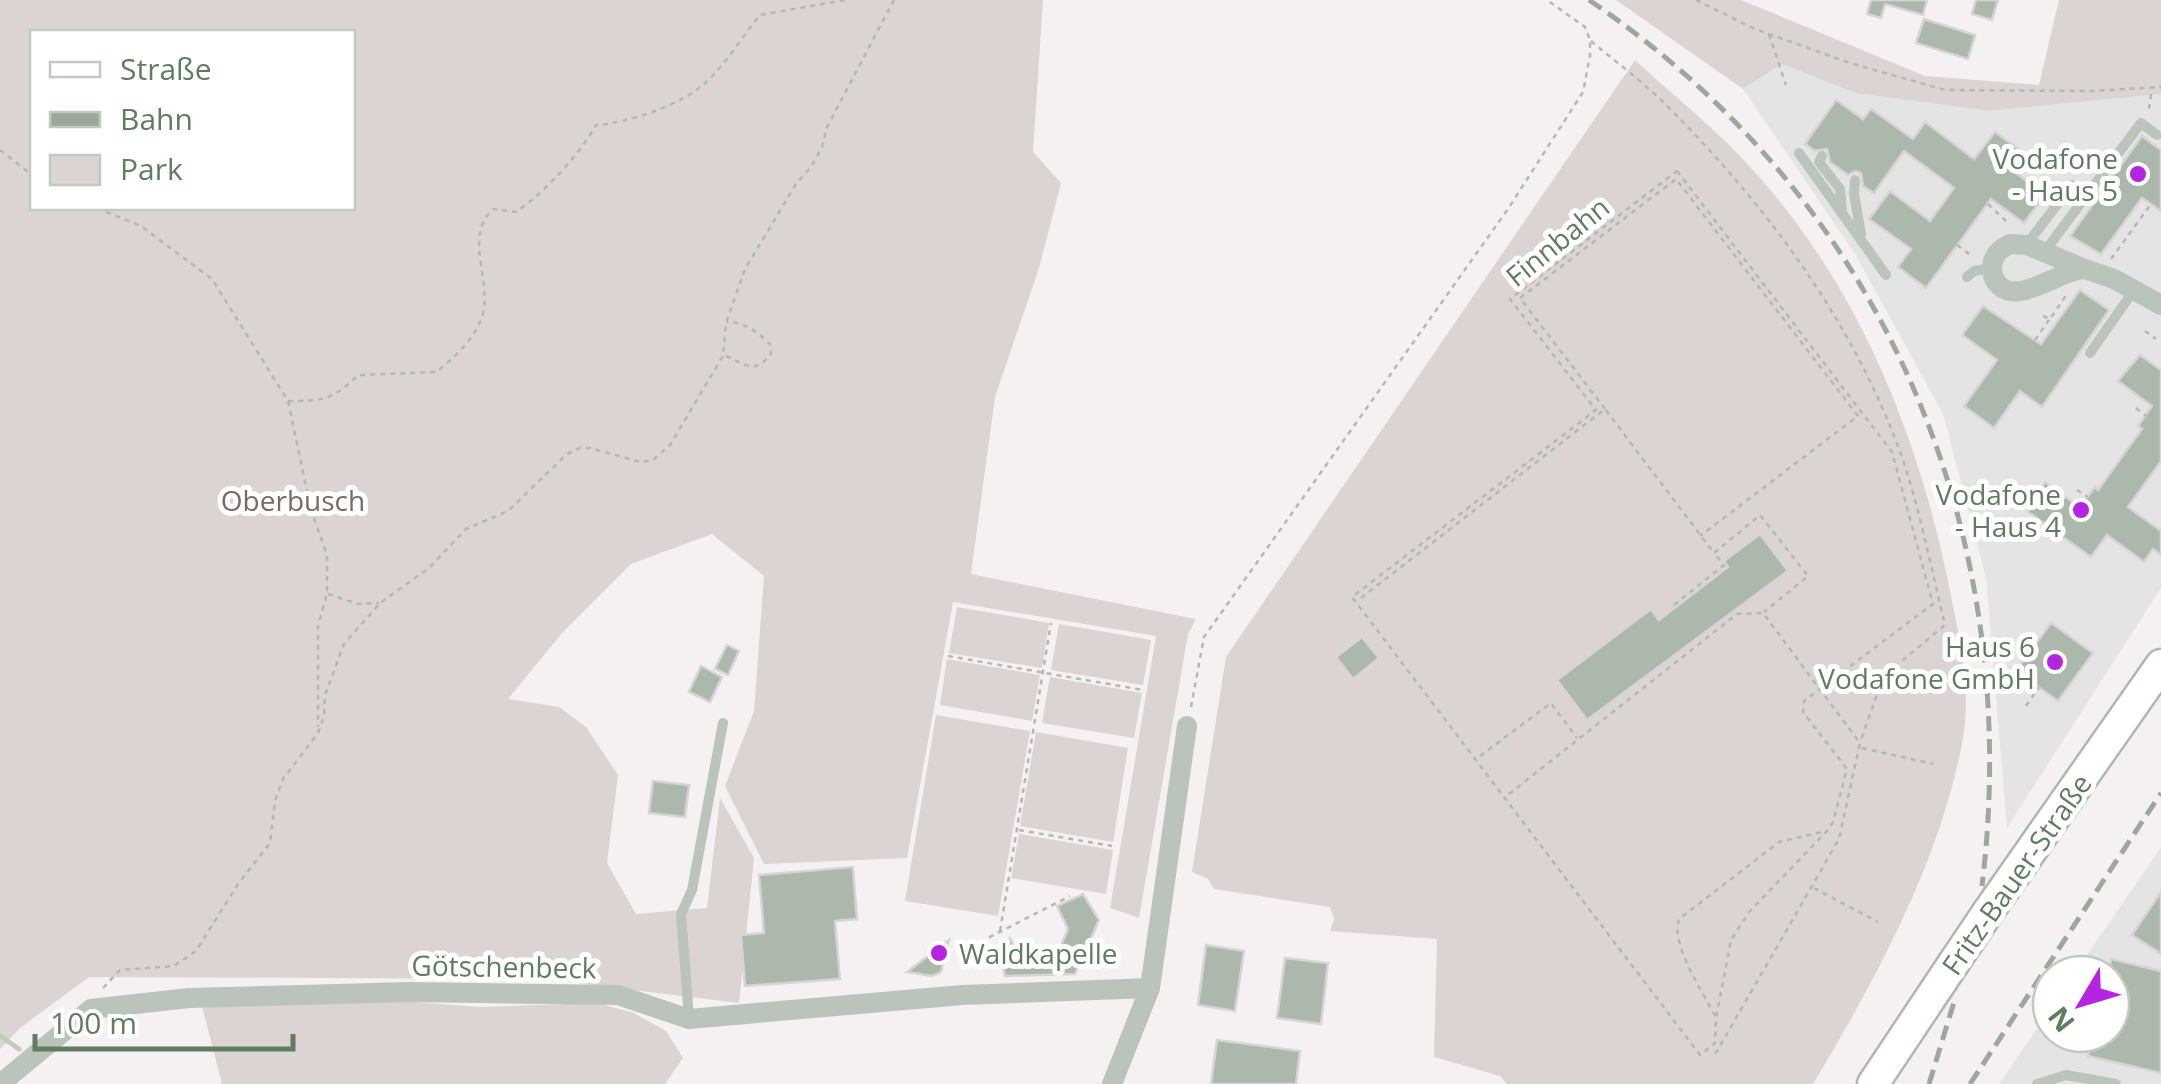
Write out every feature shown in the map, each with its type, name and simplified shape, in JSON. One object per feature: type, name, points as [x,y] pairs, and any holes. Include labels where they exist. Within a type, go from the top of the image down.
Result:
[{"type":"main road","name":"Fritz-Bauer-Straße","points":[[1873,1084],[2161,665]]},
{"type":"street","points":[[2093,271],[2069,270],[2018,293],[2003,289],[1992,268],[1997,254],[2027,247],[2136,285],[2160,309]]},
{"type":"street","points":[[1112,1084],[1150,988],[1187,726]]},
{"type":"street","name":"Götschenbeck","points":[[91,1009],[189,998],[373,993],[618,995],[689,1019],[962,994],[1150,988]]},
{"type":"street","points":[[0,1084],[91,1009]]},
{"type":"lane","points":[[2027,247],[2140,123],[2157,134]]},
{"type":"lane","points":[[1798,153],[1886,275]]},
{"type":"lane","points":[[1822,156],[1819,162],[1840,189],[1842,214]]},
{"type":"lane","points":[[1855,180],[1858,227],[1864,244]]},
{"type":"lane","points":[[2027,247],[2072,186]]},
{"type":"lane","points":[[1968,277],[1974,271],[1992,268]]},
{"type":"lane","points":[[2090,354],[2136,285]]},
{"type":"lane","points":[[689,1019],[682,914],[692,890],[722,723]]},
{"type":"lane","points":[[2037,1084],[2066,1075],[2116,1084]]},
{"type":"path","points":[[288,401],[318,401],[339,394],[358,375],[436,372],[466,345],[482,318],[486,290],[479,233],[484,217],[493,209],[516,212],[530,203],[585,145],[596,125],[619,123],[685,97],[705,83],[760,14],[845,0]]},
{"type":"path","points":[[91,1009],[96,996],[120,970],[174,966],[196,951],[238,884],[270,843],[283,779],[318,734],[324,716],[324,695],[344,644],[380,603],[429,568],[466,529],[508,511],[566,454],[590,448],[629,460],[653,460],[659,456],[682,426],[723,356],[726,322],[745,270],[796,184],[817,157],[828,127],[894,0]]},
{"type":"path","points":[[1547,0],[1585,28],[1590,40],[1664,102],[1738,181],[1810,276],[1874,389],[1904,465],[1946,625],[1883,677],[1860,746],[1840,838],[1713,1058]]},
{"type":"path","points":[[1696,0],[1769,34],[1850,63],[1945,90],[2161,87]]},
{"type":"path","points":[[1769,34],[1786,85]]},
{"type":"path","points":[[1187,726],[1204,637],[1508,209],[1583,92],[1590,40]]},
{"type":"path","points":[[2140,123],[2152,104],[2152,87]]},
{"type":"path","points":[[0,150],[30,174]]},
{"type":"path","name":"Finnbahn","points":[[1677,171],[1892,452],[1932,604],[1804,702],[1803,712],[1847,769],[1828,830],[1748,912],[1731,940],[1714,1043],[1700,1055],[1352,597],[1596,410],[1510,299],[1677,171]]},
{"type":"path","points":[[1674,604],[1724,566],[1700,536],[1520,298],[1676,179],[1858,416],[1700,536]]},
{"type":"path","points":[[1988,204],[2008,220],[2027,247]]},
{"type":"path","points":[[2093,271],[2151,204]]},
{"type":"path","points":[[101,210],[141,226],[212,278],[288,401],[311,510],[327,555],[327,593],[318,626],[318,734]]},
{"type":"path","points":[[2034,340],[2050,318]]},
{"type":"path","points":[[723,356],[752,368],[762,365],[770,354],[770,344],[760,335],[748,327],[726,322]]},
{"type":"path","points":[[2145,332],[2156,340]]},
{"type":"path","points":[[2136,408],[2146,416]]},
{"type":"path","points":[[1361,598],[1605,409]]},
{"type":"path","points":[[2077,490],[2088,497]]},
{"type":"path","points":[[1509,794],[1737,614],[1763,613],[1808,576],[1760,515],[1714,553]]},
{"type":"path","points":[[327,593],[358,604],[380,603]]},
{"type":"path","points":[[1763,613],[1860,746],[1934,764]]},
{"type":"path","points":[[1000,931],[1051,623]]},
{"type":"path","points":[[948,656],[1143,690]]},
{"type":"path","points":[[2026,706],[2039,688]]},
{"type":"path","points":[[1480,756],[1551,703],[1578,739]]},
{"type":"path","points":[[1017,830],[1112,846]]},
{"type":"path","points":[[1716,1018],[1679,945],[1675,930],[1679,919],[1779,842],[1828,830]]},
{"type":"path","points":[[1813,887],[1878,922]]},
{"type":"path","points":[[980,942],[1070,896]]},
{"type":"shaded area","points":[[1782,64],[1855,93],[1989,111],[2161,94],[2161,588],[2007,828],[1986,578],[1943,414],[1855,254],[1743,89]]},
{"type":"shaded area","points":[[2161,847],[2161,1084],[1999,1084],[2031,1037],[2031,1054],[2131,1054],[2131,954],[2088,954]]},
{"type":"green space","name":"Oberbusch","points":[[0,0],[1043,0],[1033,152],[1061,183],[1039,268],[995,397],[971,574],[1196,619],[1188,634],[1139,918],[1110,908],[1156,636],[953,602],[907,858],[764,864],[725,786],[754,711],[764,576],[712,534],[631,564],[563,632],[508,699],[559,707],[586,727],[618,775],[607,863],[636,914],[707,908],[720,798],[754,858],[739,1003],[544,979],[89,977],[20,1028],[0,1049]]},
{"type":"green space","points":[[1616,0],[1741,0],[1925,76],[2039,85],[2059,0],[2161,0],[2161,94],[1989,111],[1855,93],[1782,64],[1743,89]]},
{"type":"green space","points":[[1635,60],[1719,135],[1772,192],[1842,293],[1871,347],[1917,462],[1960,639],[1966,699],[1963,738],[1939,829],[1882,961],[1813,1084],[1507,1084],[1500,1076],[1434,1057],[1437,939],[1330,931],[1334,919],[1330,907],[1214,889],[1208,879],[1192,872],[1226,657]]},
{"type":"green space","points":[[957,607],[1049,623],[1042,668],[949,653]]},
{"type":"green space","points":[[1059,624],[1151,640],[1143,685],[1051,670]]},
{"type":"green space","points":[[947,659],[1040,675],[1032,721],[940,705]]},
{"type":"green space","points":[[1050,677],[1142,693],[1134,738],[1042,723]]},
{"type":"green space","points":[[936,715],[1030,731],[998,916],[905,901]]},
{"type":"green space","points":[[1036,732],[1128,748],[1113,842],[1020,826]]},
{"type":"green space","points":[[1019,834],[1113,850],[1106,894],[1011,878]]},
{"type":"green space","points":[[361,998],[480,1007],[598,1003],[634,1013],[666,1031],[683,1058],[665,1084],[222,1084],[202,1006]]},
{"type":"building","points":[[1871,0],[1927,0],[1923,15],[1885,4],[1881,18],[1867,14]]},
{"type":"building","points":[[1976,0],[1998,0],[1992,20],[1972,14]]},
{"type":"building","points":[[1924,19],[1975,35],[1968,59],[1916,43]]},
{"type":"building","points":[[1836,100],[1863,119],[1871,109],[1913,139],[1925,122],[1974,159],[1995,132],[2024,153],[2012,170],[2045,195],[2024,223],[1991,199],[1926,288],[1898,267],[1911,249],[1869,219],[1890,191],[1930,221],[1954,188],[1904,151],[1874,193],[1863,186],[1861,173],[1848,175],[1830,162],[1827,149],[1815,151],[1805,144]]},
{"type":"building","name":"Vodafone - Haus 5","points":[[2142,136],[2161,150],[2161,211],[2142,198],[2101,254],[2070,236]]},
{"type":"building","points":[[2080,290],[2109,310],[2042,407],[2020,391],[1994,428],[1964,406],[1997,360],[1962,335],[1983,306],[2041,344]]},
{"type":"building","name":"Vodafone - Haus 4","points":[[2140,355],[2161,370],[2161,461],[2128,507],[2161,531],[2161,555],[2153,549],[2144,562],[2107,535],[2091,557],[2028,512],[2045,482],[2080,507],[2095,487],[2098,490],[2142,429],[2138,426],[2152,406],[2118,381]]},
{"type":"building","points":[[1760,534],[1788,571],[1587,720],[1557,680],[1651,609],[1659,620],[1728,567],[1724,561]]},
{"type":"building","name":"Haus 6 Vodafone GmbH","points":[[2051,623],[2093,653],[2058,701],[2016,671]]},
{"type":"building","points":[[1362,637],[1379,658],[1353,679],[1336,657]]},
{"type":"building","points":[[727,645],[739,651],[728,675],[715,669]]},
{"type":"building","points":[[701,666],[722,677],[710,702],[689,692]]},
{"type":"building","points":[[653,781],[689,785],[685,817],[649,813]]},
{"type":"building","points":[[853,867],[857,919],[835,921],[840,979],[745,986],[741,935],[764,933],[759,875]]},
{"type":"building","points":[[2161,892],[2161,954],[2132,935]]},
{"type":"building","points":[[1083,894],[1099,920],[1075,974],[1005,976],[998,944],[1010,938],[1017,951],[1060,948],[1068,929],[1057,906]]},
{"type":"building","name":"Waldkapelle","points":[[949,940],[941,972],[932,976],[907,972]]},
{"type":"building","points":[[1206,945],[1244,951],[1235,1011],[1198,1005]]},
{"type":"building","points":[[1285,958],[1328,963],[1321,1024],[1277,1018]]},
{"type":"building","points":[[2131,964],[2161,971],[2161,1073],[2088,1056],[2131,1054]]},
{"type":"building","points":[[1217,1040],[1300,1051],[1296,1084],[1211,1084]]},
{"type":"waterway","points":[[0,1036],[19,1049]]},
{"type":"railway","points":[[1589,0],[1693,81],[1781,173],[1855,276],[1913,386],[1955,504],[1980,628],[1990,755],[1982,886]]},
{"type":"railway","points":[[1970,1084],[2161,793]]},
{"type":"railway","points":[[1929,1084],[1954,1002]]},
{"type":"place","name":"Vodafone - Haus 5","points":[[2138,174]]},
{"type":"place","name":"Vodafone - Haus 4","points":[[2081,510]]},
{"type":"place","name":"Haus 6 Vodafone GmbH","points":[[2055,662]]},
{"type":"place","name":"Waldkapelle","points":[[939,953]]}]
